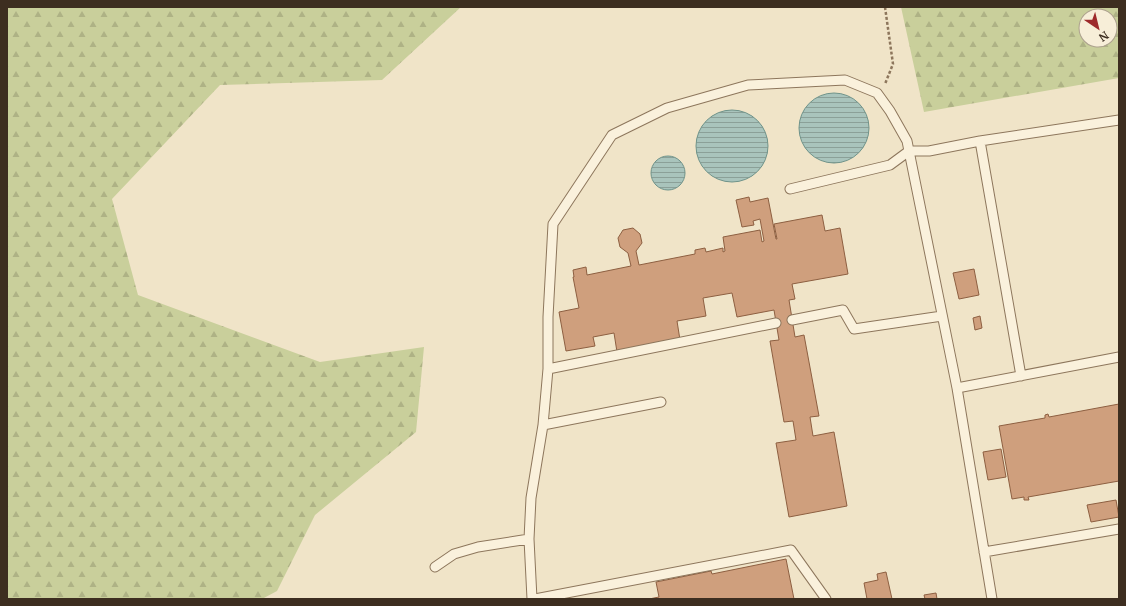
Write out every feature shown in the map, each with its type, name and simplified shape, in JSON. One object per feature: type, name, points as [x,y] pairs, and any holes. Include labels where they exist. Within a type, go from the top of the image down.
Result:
[{"type":"lane","points":[[532,599],[529,538],[531,498],[543,425],[548,368],[548,318],[553,224],[612,134],[667,108],[748,85],[845,80],[877,93],[890,111],[907,141],[957,388],[992,599]]},
{"type":"lane","points":[[790,188],[890,165],[909,151],[929,150],[1119,120]]},
{"type":"lane","points":[[980,141],[1021,376]]},
{"type":"lane","points":[[792,320],[843,310],[854,329],[942,316]]},
{"type":"lane","points":[[548,368],[776,323]]},
{"type":"lane","points":[[957,388],[1119,357]]},
{"type":"lane","points":[[543,425],[661,402]]},
{"type":"lane","points":[[984,552],[1119,529]]},
{"type":"lane","points":[[435,567],[454,554],[478,547],[529,538]]},
{"type":"lane","points":[[535,599],[791,550],[826,599]]},
{"type":"path","points":[[877,93],[886,82],[893,64],[885,7]]},
{"type":"green space","points":[[7,7],[461,7],[382,80],[220,85],[112,199],[138,295],[320,362],[424,347],[416,432],[315,515],[277,591],[262,599],[7,599]]},
{"type":"green space","points":[[901,7],[1119,7],[1119,78],[924,112]]},
{"type":"water","points":[[834,93],[847,96],[859,103],[866,115],[869,128],[866,141],[859,153],[847,160],[834,163],[821,160],[809,153],[802,141],[799,128],[802,115],[809,103],[821,96]]},
{"type":"water","points":[[732,110],[752,116],[762,126],[768,146],[762,166],[752,176],[732,182],[712,176],[702,166],[696,146],[702,126],[712,116]]},
{"type":"water","points":[[665,156],[671,156],[675,157],[682,163],[685,173],[684,180],[678,187],[671,190],[665,190],[661,189],[654,183],[651,176],[651,170],[652,166],[658,159]]},
{"type":"building","points":[[749,197],[750,202],[768,198],[776,239],[774,224],[822,215],[825,231],[840,228],[848,274],[792,284],[795,299],[789,300],[795,337],[804,335],[819,416],[810,417],[813,436],[834,432],[847,506],[789,517],[776,443],[796,440],[793,421],[784,422],[770,341],[779,340],[774,310],[737,317],[732,293],[703,298],[706,316],[677,321],[680,340],[617,352],[614,333],[593,337],[595,346],[566,351],[559,312],[579,308],[573,270],[586,267],[587,275],[631,266],[628,253],[620,247],[618,238],[623,230],[633,228],[640,234],[642,243],[636,251],[639,265],[695,254],[695,250],[705,248],[706,252],[723,248],[723,252],[725,251],[723,237],[760,230],[762,242],[764,241],[760,219],[753,221],[754,225],[742,227],[736,200]]},
{"type":"building","points":[[974,269],[979,295],[959,299],[953,273]]},
{"type":"building","points":[[980,316],[982,328],[975,330],[973,318]]},
{"type":"building","points":[[1119,404],[1119,481],[1028,497],[1029,500],[1024,500],[1024,497],[1012,499],[999,426],[1045,418],[1045,415],[1048,414],[1049,417]]},
{"type":"building","points":[[1001,449],[1006,477],[988,480],[983,452]]},
{"type":"building","points":[[1116,500],[1119,517],[1091,522],[1087,505]]},
{"type":"building","points":[[786,559],[794,599],[649,599],[659,597],[656,582],[711,571],[712,574]]},
{"type":"building","points":[[886,572],[892,599],[867,599],[864,583],[878,580],[877,574]]},
{"type":"building","points":[[936,593],[937,599],[925,599],[924,595]]}]
